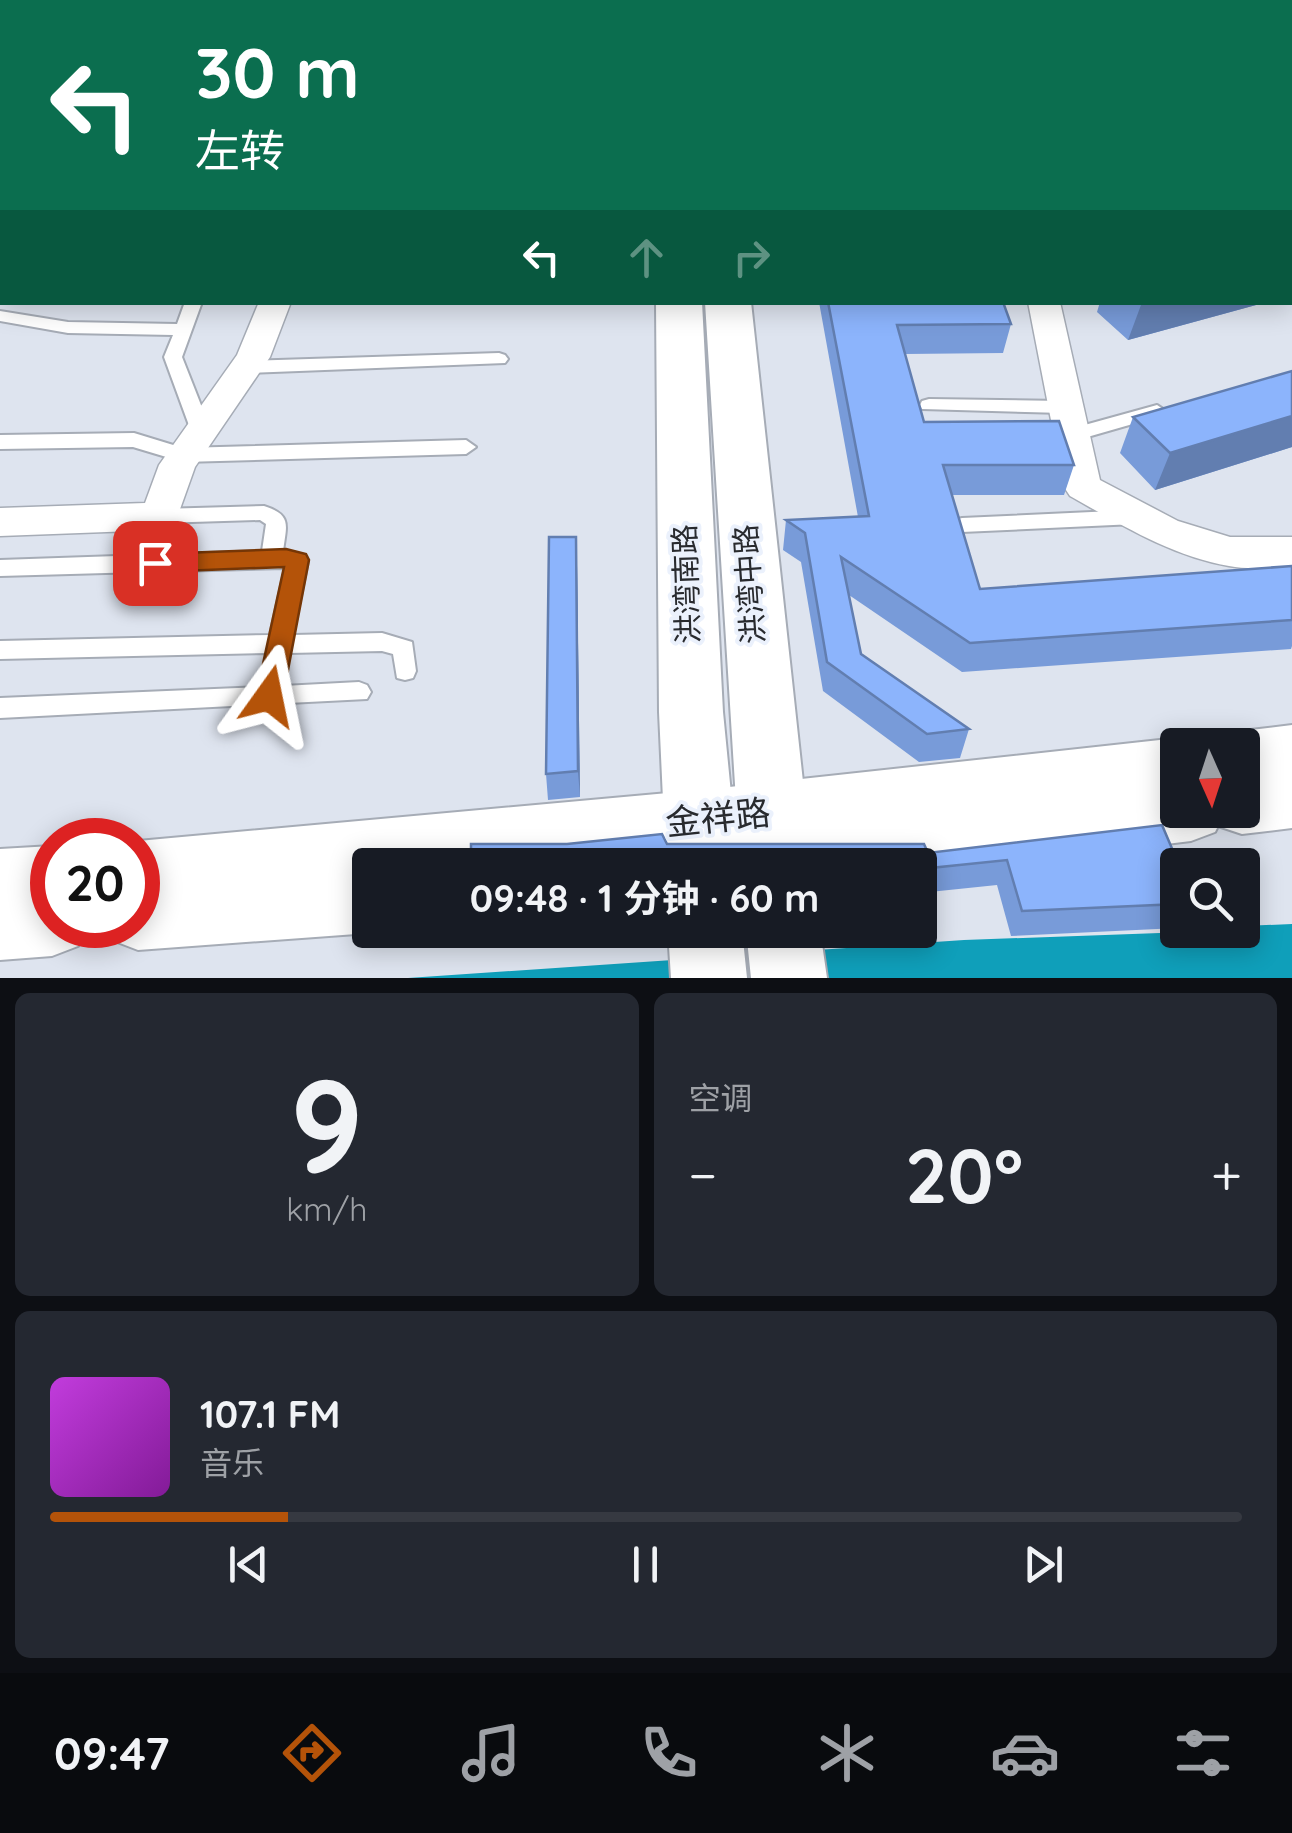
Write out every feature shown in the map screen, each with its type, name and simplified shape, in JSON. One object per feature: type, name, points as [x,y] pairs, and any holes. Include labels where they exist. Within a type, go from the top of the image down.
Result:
[{"type":"main road","name":"洪湾南路","points":[[678,305],[691,712],[741,848]]},
{"type":"main road","name":"洪湾中路","points":[[728,305],[741,848]]},
{"type":"main road","points":[[1260,758],[1292,754]]},
{"type":"main road","name":"金祥路","points":[[741,848],[1160,770]]},
{"type":"main road","points":[[1260,802],[1292,798]]},
{"type":"main road","name":"金祥路","points":[[741,848],[1160,813]]},
{"type":"main road","name":"金祥路","points":[[160,873],[352,865]]},
{"type":"main road","points":[[0,883],[30,881]]},
{"type":"main road","points":[[160,914],[352,901]]},
{"type":"main road","points":[[0,925],[30,923]]},
{"type":"street","points":[[0,522],[160,516],[191,442],[246,367],[274,305]]},
{"type":"street","points":[[1045,305],[1082,487],[1164,531],[1230,552],[1292,552]]},
{"type":"lane","points":[[191,442],[173,356],[193,305]]},
{"type":"lane","points":[[0,316],[31,324],[88,330],[182,329]]},
{"type":"lane","points":[[246,367],[499,359]]},
{"type":"lane","points":[[929,406],[1066,422],[1172,407]]},
{"type":"lane","points":[[0,442],[134,440],[466,447]]},
{"type":"lane","points":[[160,516],[264,513],[277,521],[271,560]]},
{"type":"lane","points":[[962,524],[1137,516]]},
{"type":"lane","points":[[0,568],[297,560],[269,696]]},
{"type":"lane","points":[[0,650],[394,644],[404,648],[405,671]]},
{"type":"lane","points":[[0,708],[358,692]]},
{"type":"water","points":[[1292,924],[1292,978],[408,978],[847,948],[937,948],[937,942],[964,940],[1160,933],[1160,948],[1260,948],[1260,925]]},
{"type":"building","points":[[829,305],[1004,305],[1011,324],[897,325],[924,422],[1059,421],[1074,465],[943,465],[980,589],[1292,566],[1292,620],[970,643],[841,557],[861,654],[969,729],[927,734],[827,662],[805,533],[786,520],[869,516]]},
{"type":"building","points":[[1292,371],[1292,416],[1170,453],[1133,417]]},
{"type":"building","points":[[549,537],[576,537],[578,771],[546,774]]},
{"type":"building","points":[[1160,825],[1172,848],[1160,848],[1160,905],[1022,911],[1007,860],[937,867],[937,852]]},
{"type":"building","points":[[662,834],[667,844],[924,844],[926,848],[471,848],[471,844],[567,844]]},
{"type":"route","points":[[155,563],[297,560],[269,696]]}]
